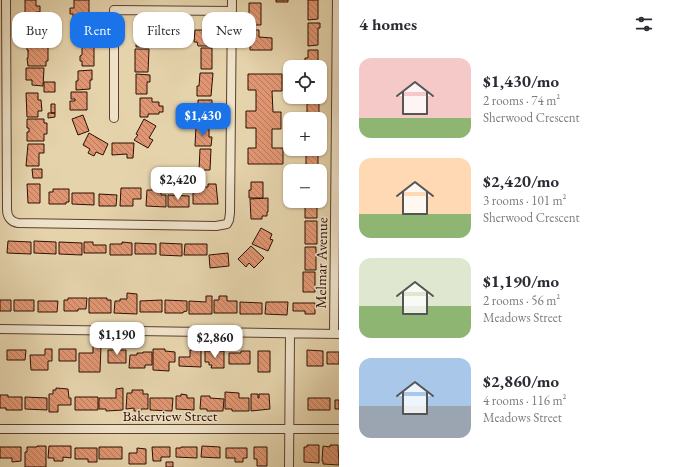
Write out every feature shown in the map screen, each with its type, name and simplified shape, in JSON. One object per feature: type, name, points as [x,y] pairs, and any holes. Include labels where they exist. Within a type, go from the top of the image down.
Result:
[{"type":"street","points":[[6,0],[7,214],[9,218],[18,223],[216,226],[227,224],[230,213],[232,0]]},
{"type":"street","name":"Melmar Avenue","points":[[337,0],[337,334]]},
{"type":"street","points":[[114,118],[114,10],[232,11]]},
{"type":"street","points":[[0,329],[337,334]]},
{"type":"street","points":[[289,467],[290,334]]},
{"type":"street","name":"Bakerview Street","points":[[0,429],[339,430]]},
{"type":"building","points":[[25,0],[36,0],[36,6],[40,6],[40,12],[25,12]]},
{"type":"building","points":[[74,0],[89,0],[89,12],[70,12],[70,8],[74,8]]},
{"type":"building","points":[[276,0],[288,0],[288,2],[276,2]]},
{"type":"building","points":[[308,0],[318,0],[318,19],[308,20]]},
{"type":"building","points":[[249,3],[261,3],[261,25],[256,25],[256,12],[249,12]]},
{"type":"building","points":[[308,23],[320,23],[320,28],[318,28],[318,45],[308,46]]},
{"type":"building","points":[[195,30],[202,30],[202,46],[198,46],[197,42],[194,42]]},
{"type":"building","points":[[256,30],[259,30],[259,37],[272,38],[272,50],[250,50],[250,48],[256,48]]},
{"type":"building","points":[[27,48],[48,48],[48,61],[46,61],[46,66],[28,66],[27,58],[29,51]]},
{"type":"building","points":[[82,48],[94,48],[94,66],[82,66],[80,56],[82,55]]},
{"type":"building","points":[[201,48],[212,48],[212,69],[201,69]]},
{"type":"building","points":[[135,49],[149,49],[148,72],[135,72]]},
{"type":"building","points":[[308,50],[318,50],[318,60],[305,60],[305,58],[308,58]]},
{"type":"building","points":[[26,68],[44,68],[43,86],[32,85],[32,80],[26,80]]},
{"type":"building","points":[[92,70],[90,89],[76,90],[78,71]]},
{"type":"building","points":[[200,73],[213,73],[211,96],[197,96],[197,86],[199,86]]},
{"type":"building","points":[[136,74],[150,75],[150,82],[147,82],[147,94],[136,94]]},
{"type":"building","points":[[248,74],[282,74],[282,91],[272,91],[273,112],[281,112],[281,129],[272,129],[272,148],[283,148],[283,164],[248,164],[248,148],[256,148],[256,128],[246,128],[246,111],[256,111],[256,90],[248,90]]},
{"type":"building","points":[[44,82],[55,82],[55,92],[44,92]]},
{"type":"building","points":[[71,92],[87,92],[87,110],[70,110],[70,101],[75,101],[75,99],[71,99]]},
{"type":"building","points":[[26,93],[38,93],[38,100],[41,100],[42,111],[38,111],[38,117],[27,117]]},
{"type":"building","points":[[140,98],[152,98],[152,102],[159,102],[159,106],[163,106],[163,112],[159,112],[159,114],[148,114],[148,117],[140,117]]},
{"type":"building","points":[[198,100],[212,100],[212,123],[198,123]]},
{"type":"building","points":[[51,104],[55,104],[55,113],[51,113]]},
{"type":"building","points":[[307,104],[319,104],[319,112],[307,112]]},
{"type":"building","points":[[48,113],[55,113],[55,117],[48,118]]},
{"type":"building","points":[[83,115],[89,131],[78,135],[72,119]]},
{"type":"building","points":[[27,119],[44,119],[44,123],[47,123],[47,134],[44,134],[44,141],[27,141],[27,132],[29,132],[29,128],[27,128]]},
{"type":"building","points":[[144,119],[156,126],[149,138],[153,140],[148,148],[134,140],[138,135],[136,134]]},
{"type":"building","points":[[196,126],[209,126],[209,137],[212,137],[211,146],[195,146]]},
{"type":"building","points":[[89,133],[108,144],[103,155],[96,152],[94,156],[88,153],[90,149],[83,145]]},
{"type":"building","points":[[112,143],[134,143],[133,158],[127,158],[127,154],[112,155]]},
{"type":"building","points":[[28,144],[44,144],[44,153],[39,153],[39,166],[26,166]]},
{"type":"building","points":[[200,149],[211,149],[210,170],[199,170]]},
{"type":"building","points":[[306,156],[318,156],[318,164],[306,164]]},
{"type":"building","points":[[32,169],[42,169],[42,178],[33,178]]},
{"type":"building","points":[[251,182],[263,182],[263,198],[249,198]]},
{"type":"building","points":[[27,184],[40,184],[40,203],[28,203]]},
{"type":"building","points":[[208,184],[216,184],[218,204],[193,204],[193,187],[208,187]]},
{"type":"building","points":[[121,188],[141,188],[141,199],[133,199],[133,206],[120,206]]},
{"type":"building","points":[[53,189],[69,189],[69,202],[66,202],[66,204],[49,204],[49,192],[53,192]]},
{"type":"building","points":[[147,190],[161,190],[161,195],[166,195],[166,207],[146,206]]},
{"type":"building","points":[[72,193],[94,193],[94,205],[72,204]]},
{"type":"building","points":[[99,194],[117,195],[116,206],[99,206]]},
{"type":"building","points":[[168,195],[189,196],[189,207],[168,207]]},
{"type":"building","points":[[268,198],[267,216],[262,216],[262,219],[251,219],[250,199]]},
{"type":"building","points":[[305,208],[317,208],[317,218],[305,218]]},
{"type":"building","points":[[305,221],[317,221],[317,244],[305,244]]},
{"type":"building","points":[[261,228],[272,234],[270,239],[273,240],[268,251],[252,244]]},
{"type":"building","points":[[8,241],[31,242],[31,254],[7,253]]},
{"type":"building","points":[[34,241],[56,242],[56,254],[34,253]]},
{"type":"building","points":[[59,242],[82,243],[82,255],[59,254]]},
{"type":"building","points":[[84,242],[93,242],[93,245],[106,245],[106,253],[84,253]]},
{"type":"building","points":[[122,242],[132,243],[132,255],[110,255],[110,244],[122,244]]},
{"type":"building","points":[[135,243],[156,244],[156,254],[135,254]]},
{"type":"building","points":[[160,243],[182,244],[182,256],[160,255]]},
{"type":"building","points":[[185,244],[207,244],[207,255],[184,255]]},
{"type":"building","points":[[251,246],[264,258],[254,268],[249,263],[246,267],[238,259]]},
{"type":"building","points":[[305,247],[316,247],[316,270],[305,270]]},
{"type":"building","points":[[228,253],[229,266],[210,268],[209,255]]},
{"type":"building","points":[[303,272],[315,272],[315,292],[303,292]]},
{"type":"building","points":[[127,293],[137,294],[137,314],[114,313],[115,301],[127,299]]},
{"type":"building","points":[[206,296],[212,296],[212,314],[189,314],[189,301],[206,302]]},
{"type":"building","points":[[219,296],[227,296],[227,301],[237,301],[237,313],[214,313],[214,300],[219,300]]},
{"type":"building","points":[[68,298],[87,298],[86,309],[78,309],[78,311],[64,311],[64,300],[68,300]]},
{"type":"building","points":[[89,298],[107,298],[107,300],[111,300],[111,313],[89,313]]},
{"type":"building","points":[[0,300],[11,300],[11,311],[0,311]]},
{"type":"building","points":[[14,300],[34,300],[34,311],[14,311]]},
{"type":"building","points":[[162,300],[162,312],[140,312],[140,301]]},
{"type":"building","points":[[165,300],[187,301],[187,311],[183,313],[165,313]]},
{"type":"building","points":[[38,301],[58,301],[57,312],[38,312]]},
{"type":"building","points":[[240,302],[262,303],[262,314],[240,314]]},
{"type":"building","points":[[266,302],[288,302],[287,315],[265,314]]},
{"type":"building","points":[[293,303],[315,303],[315,314],[305,314],[305,311],[293,311]]},
{"type":"building","points":[[93,346],[101,346],[100,372],[79,372],[79,353],[93,353]]},
{"type":"building","points":[[45,349],[52,349],[52,361],[48,361],[48,370],[31,370],[30,355],[45,355]]},
{"type":"building","points":[[59,349],[76,349],[76,361],[59,361]]},
{"type":"building","points":[[153,349],[165,349],[165,351],[175,352],[175,362],[169,362],[169,371],[153,370]]},
{"type":"building","points":[[7,350],[26,350],[25,360],[7,360]]},
{"type":"building","points":[[108,350],[126,350],[126,363],[108,363]]},
{"type":"building","points":[[190,350],[201,350],[201,367],[179,366],[179,357],[190,357]]},
{"type":"building","points":[[307,350],[323,351],[323,366],[307,366]]},
{"type":"building","points":[[205,351],[224,351],[224,368],[211,368],[212,365],[209,365],[209,362],[205,362]]},
{"type":"building","points":[[241,351],[250,351],[250,364],[229,364],[229,353],[241,353]]},
{"type":"building","points":[[258,351],[270,351],[270,372],[258,372]]},
{"type":"building","points":[[152,352],[152,365],[145,365],[145,368],[129,368],[130,355],[137,355],[137,353]]},
{"type":"building","points":[[327,352],[339,352],[339,364],[327,364]]},
{"type":"building","points":[[56,388],[68,389],[69,398],[71,398],[71,405],[58,405],[58,412],[49,412],[49,394],[53,394],[53,390],[56,390]]},
{"type":"building","points":[[123,388],[123,410],[106,411],[106,409],[99,409],[99,398],[116,398],[116,389]]},
{"type":"building","points":[[132,390],[143,390],[143,394],[148,394],[148,409],[134,411],[134,408],[126,409],[127,393],[132,393]]},
{"type":"building","points":[[225,392],[239,393],[239,398],[249,398],[249,411],[232,411],[232,409],[225,409]]},
{"type":"building","points":[[181,394],[187,395],[187,398],[194,398],[194,410],[176,409],[176,396],[181,396]]},
{"type":"building","points":[[251,394],[258,394],[259,398],[259,394],[269,394],[270,409],[251,411]]},
{"type":"building","points":[[0,395],[8,395],[8,397],[22,397],[22,410],[6,410],[6,408],[0,408]]},
{"type":"building","points":[[201,396],[224,399],[223,411],[207,411],[207,409],[200,409]]},
{"type":"building","points":[[25,397],[47,398],[47,410],[25,409]]},
{"type":"building","points":[[75,397],[98,397],[98,410],[75,410]]},
{"type":"building","points":[[150,398],[173,398],[172,411],[150,410]]},
{"type":"building","points":[[308,398],[330,398],[330,410],[308,410]]},
{"type":"building","points":[[335,400],[339,400],[339,409],[335,409]]},
{"type":"building","points":[[307,445],[319,445],[319,463],[304,462],[304,447],[307,447]]},
{"type":"building","points":[[330,445],[338,445],[339,465],[323,464],[323,446],[330,447]]},
{"type":"building","points":[[46,446],[46,467],[25,467],[25,452],[27,452],[27,447]]},
{"type":"building","points":[[49,446],[71,446],[71,458],[63,457],[63,461],[54,461],[54,458],[48,458]]},
{"type":"building","points":[[202,446],[220,447],[220,458],[201,457]]},
{"type":"building","points":[[0,447],[21,447],[21,461],[12,462],[12,458],[0,458]]},
{"type":"building","points":[[99,447],[122,447],[122,459],[99,459]]},
{"type":"building","points":[[152,447],[170,447],[170,457],[161,457],[161,461],[153,461]]},
{"type":"building","points":[[197,447],[197,458],[176,457],[176,448]]},
{"type":"building","points":[[254,447],[267,447],[267,466],[257,466],[257,459],[254,459]]},
{"type":"building","points":[[75,448],[97,448],[97,462],[88,462],[88,459],[75,459]]},
{"type":"building","points":[[137,448],[146,449],[146,464],[129,464],[129,453],[137,453]]},
{"type":"building","points":[[226,448],[247,448],[247,458],[243,458],[243,462],[235,462],[235,458],[226,458]]},
{"type":"building","points":[[166,462],[173,462],[173,467],[166,467]]}]
